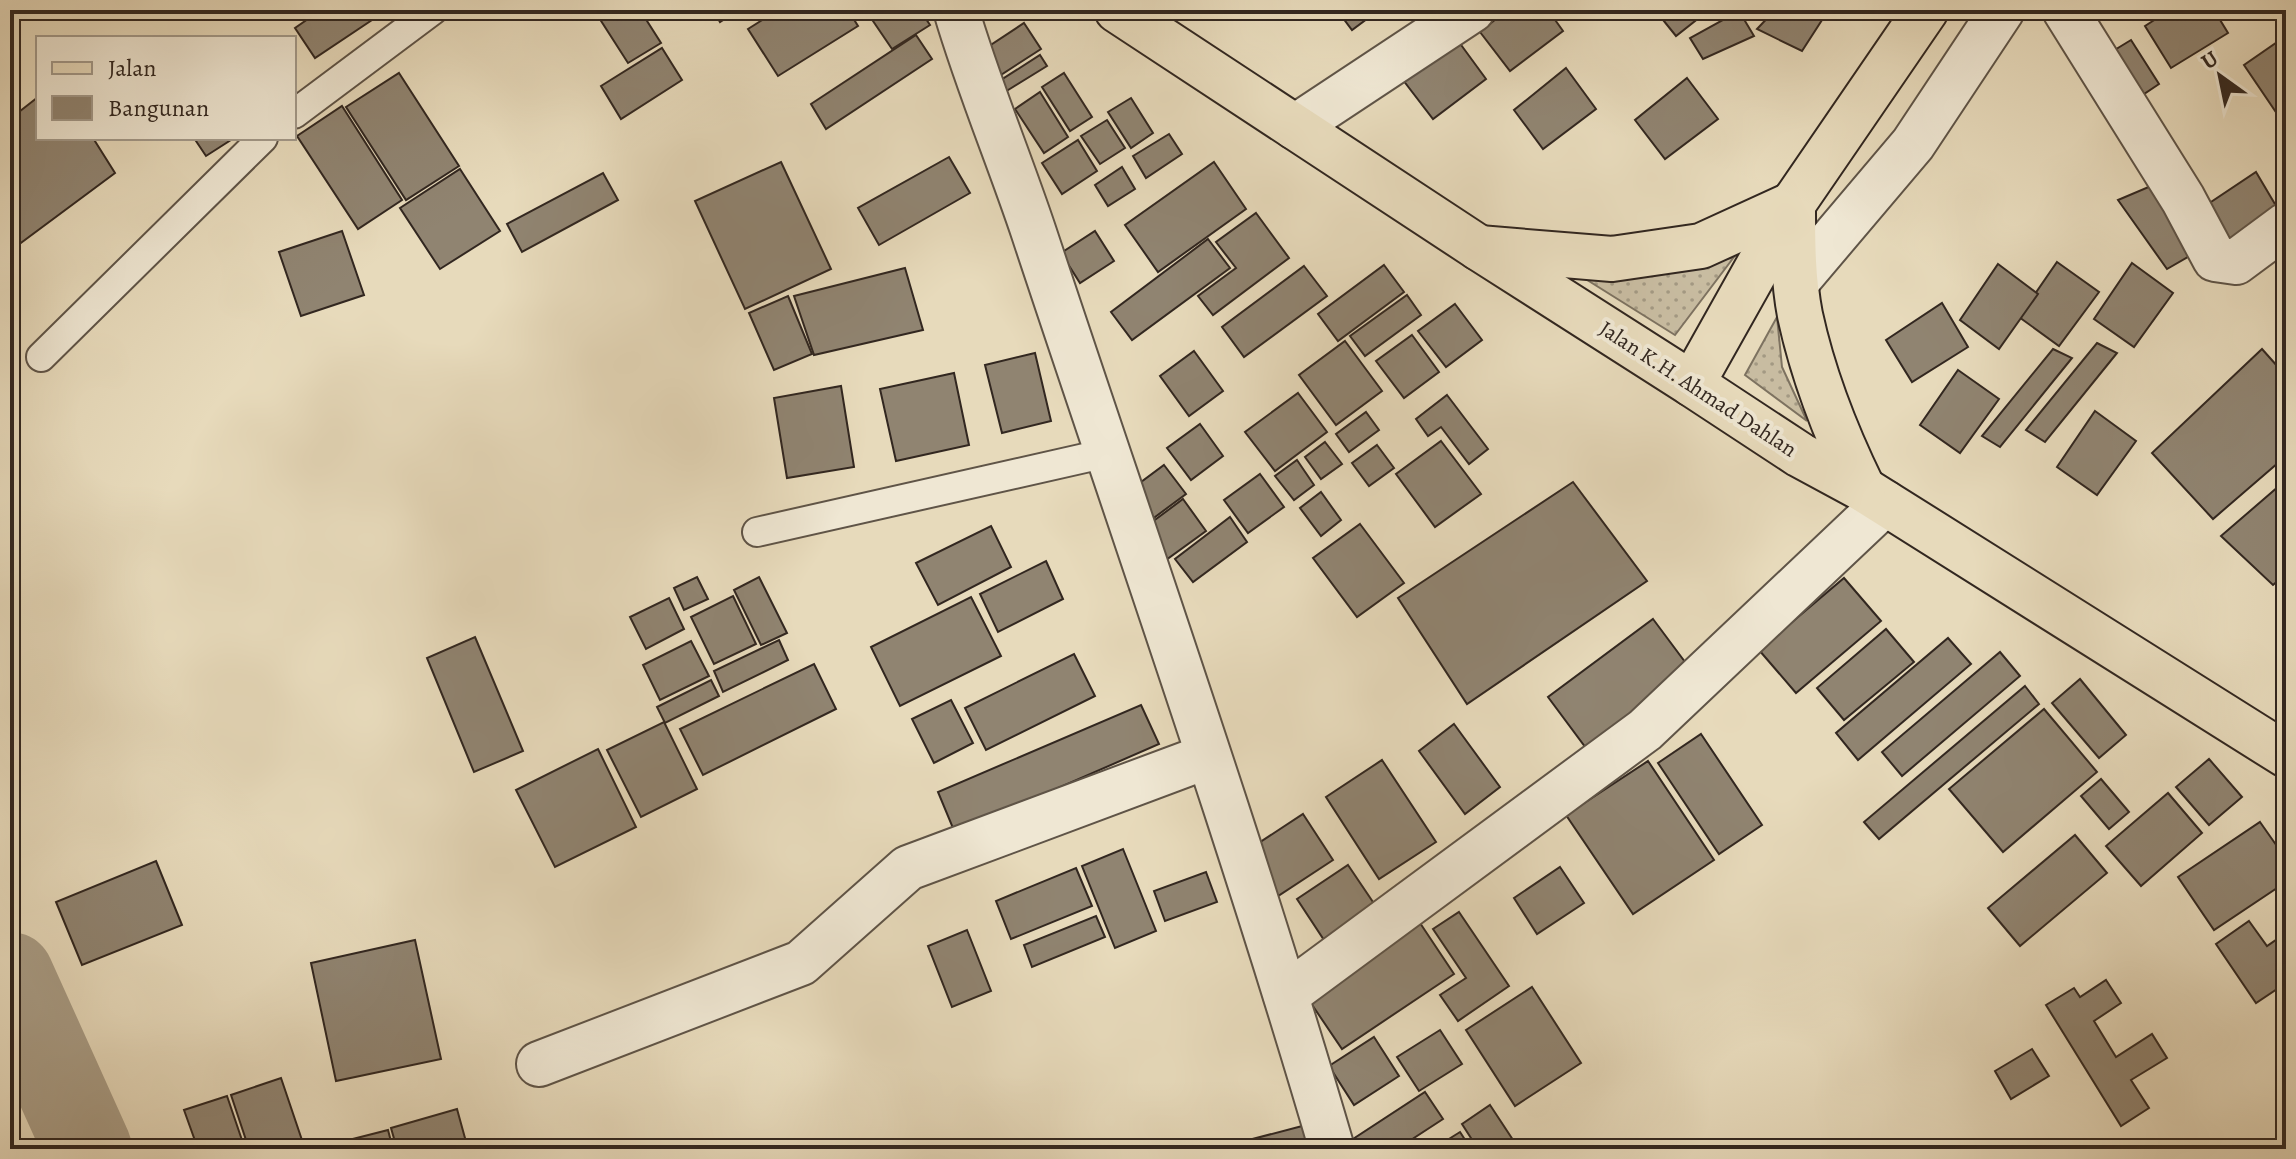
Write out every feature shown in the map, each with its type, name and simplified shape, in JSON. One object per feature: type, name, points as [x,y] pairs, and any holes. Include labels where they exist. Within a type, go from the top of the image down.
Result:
[{"type":"main road","name":"Jalan K.H. Ahmad Dahlan","points":[[1117,10],[1800,455],[1874,496],[2286,755]]},
{"type":"main road","points":[[1692,384],[1793,204],[1926,10]]},
{"type":"main road","points":[[1479,248],[1612,259],[1701,246],[1793,204]]},
{"type":"main road","points":[[1793,204],[1793,245],[1800,314],[1841,444],[1874,496]]},
{"type":"street","points":[[956,10],[1011,165],[1208,756],[1286,995],[1332,1149]]},
{"type":"street","points":[[1295,127],[1472,10]]},
{"type":"street","points":[[1797,281],[1913,144],[2002,10]]},
{"type":"street","points":[[2065,10],[2183,199],[2215,259],[2236,262],[2286,225]]},
{"type":"street","points":[[1286,995],[1645,730],[1874,496]]},
{"type":"street","points":[[539,1064],[801,963],[908,868],[1208,756]]},
{"type":"lane","points":[[296,113],[433,10]]},
{"type":"lane","points":[[41,357],[261,140]]},
{"type":"lane","points":[[757,532],[1107,453]]},
{"type":"shaded area","points":[[1734,257],[1675,335],[1584,278],[1701,266]]},
{"type":"shaded area","points":[[1777,317],[1782,367],[1807,421],[1745,375]]},
{"type":"building","points":[[321,10],[370,10],[375,18],[315,58],[295,28]]},
{"type":"building","points":[[601,10],[640,10],[661,43],[628,63],[596,13]]},
{"type":"building","points":[[713,10],[738,10],[720,22]]},
{"type":"building","points":[[778,10],[848,10],[858,26],[778,76],[748,29]]},
{"type":"building","points":[[884,10],[920,10],[930,25],[892,49],[871,18]]},
{"type":"building","points":[[1337,10],[1379,10],[1352,30]]},
{"type":"building","points":[[1507,10],[1548,10],[1563,31],[1510,71],[1480,32]]},
{"type":"building","points":[[1655,10],[1709,10],[1676,36]]},
{"type":"building","points":[[1775,10],[1808,10],[1822,20],[1802,51],[1757,29]]},
{"type":"building","points":[[2170,10],[2214,10],[2228,33],[2171,68],[2145,26]]},
{"type":"building","points":[[1739,11],[1754,36],[1703,59],[1690,38]]},
{"type":"building","points":[[1024,23],[1041,49],[990,82],[974,56]]},
{"type":"building","points":[[916,35],[932,59],[826,129],[811,104]]},
{"type":"building","points":[[2286,36],[2286,127],[2244,65]]},
{"type":"building","points":[[1456,38],[1486,79],[1433,119],[1403,80]]},
{"type":"building","points":[[2131,40],[2159,84],[2141,96],[2113,51]]},
{"type":"building","points":[[662,48],[682,80],[621,119],[601,86]]},
{"type":"building","points":[[1040,55],[1047,66],[1000,95],[993,85]]},
{"type":"building","points":[[1566,68],[1596,109],[1543,149],[1514,110]]},
{"type":"building","points":[[399,73],[459,166],[406,200],[346,107]]},
{"type":"building","points":[[1064,73],[1092,117],[1070,131],[1042,87]]},
{"type":"building","points":[[1687,78],[1718,119],[1665,159],[1635,120]]},
{"type":"building","points":[[1040,92],[1068,137],[1044,153],[1015,109]]},
{"type":"building","points":[[1131,98],[1153,133],[1131,148],[1108,112]]},
{"type":"building","points":[[36,99],[36,140],[94,140],[115,173],[10,251],[10,119]]},
{"type":"building","points":[[342,106],[402,200],[358,229],[297,136]]},
{"type":"building","points":[[1107,120],[1125,148],[1100,164],[1081,136]]},
{"type":"building","points":[[1169,134],[1182,154],[1146,178],[1133,156]]},
{"type":"building","points":[[195,140],[231,140],[206,156]]},
{"type":"building","points":[[1078,140],[1097,171],[1062,194],[1042,163]]},
{"type":"building","points":[[949,157],[970,193],[879,245],[858,208]]},
{"type":"building","points":[[781,162],[831,269],[745,309],[695,201]]},
{"type":"building","points":[[1214,162],[1246,209],[1158,272],[1125,225]]},
{"type":"building","points":[[1122,167],[1135,189],[1108,206],[1095,185]]},
{"type":"building","points":[[460,169],[500,231],[440,269],[400,208]]},
{"type":"building","points":[[2256,172],[2282,216],[2226,252],[2199,210]]},
{"type":"building","points":[[603,173],[618,200],[522,252],[507,224]]},
{"type":"building","points":[[2165,180],[2200,250],[2167,269],[2118,200]]},
{"type":"building","points":[[1256,213],[1289,258],[1213,315],[1198,296],[1236,268],[1216,242]]},
{"type":"building","points":[[342,231],[364,295],[301,316],[279,252]]},
{"type":"building","points":[[1095,231],[1114,261],[1080,283],[1061,253]]},
{"type":"building","points":[[1208,239],[1230,268],[1132,340],[1111,312]]},
{"type":"building","points":[[2057,262],[2099,292],[2059,346],[2019,317]]},
{"type":"building","points":[[2132,263],[2173,293],[2134,347],[2094,319]]},
{"type":"building","points":[[1998,264],[2038,294],[1999,349],[1960,320]]},
{"type":"building","points":[[1384,265],[1404,292],[1338,341],[1318,314]]},
{"type":"building","points":[[1304,266],[1327,296],[1244,357],[1222,327]]},
{"type":"building","points":[[905,268],[923,330],[814,355],[794,296]]},
{"type":"building","points":[[1407,295],[1421,315],[1365,356],[1350,336]]},
{"type":"building","points":[[788,296],[812,354],[774,370],[749,313]]},
{"type":"building","points":[[1942,303],[1968,347],[1912,382],[1886,340]]},
{"type":"building","points":[[1455,304],[1482,340],[1446,367],[1418,331]]},
{"type":"building","points":[[1412,335],[1439,372],[1404,398],[1376,361]]},
{"type":"building","points":[[1345,341],[1382,391],[1336,425],[1299,375]]},
{"type":"building","points":[[2097,343],[2117,353],[2045,442],[2026,430]]},
{"type":"building","points":[[2053,349],[2072,358],[2000,447],[1982,436]]},
{"type":"building","points":[[2262,349],[2286,376],[2286,456],[2213,519],[2152,453]]},
{"type":"building","points":[[1194,351],[1223,391],[1189,416],[1160,376]]},
{"type":"building","points":[[1035,353],[1051,421],[1002,433],[985,365]]},
{"type":"building","points":[[1958,370],[1999,399],[1960,453],[1920,425]]},
{"type":"building","points":[[954,373],[969,445],[896,461],[880,389]]},
{"type":"building","points":[[841,386],[854,467],[787,478],[774,398]]},
{"type":"building","points":[[1298,393],[1327,432],[1275,471],[1245,432]]},
{"type":"building","points":[[1447,395],[1488,449],[1469,464],[1441,427],[1428,436],[1416,419]]},
{"type":"building","points":[[2095,411],[2136,441],[2097,495],[2057,467]]},
{"type":"building","points":[[1366,412],[1379,430],[1349,452],[1336,434]]},
{"type":"building","points":[[1200,424],[1223,456],[1191,480],[1167,448]]},
{"type":"building","points":[[1441,441],[1481,494],[1435,527],[1396,474]]},
{"type":"building","points":[[1325,442],[1342,464],[1321,479],[1305,457]]},
{"type":"building","points":[[1377,445],[1394,468],[1369,486],[1352,463]]},
{"type":"building","points":[[1297,460],[1314,485],[1294,500],[1275,476]]},
{"type":"building","points":[[1164,465],[1186,494],[1151,520],[1129,491]]},
{"type":"building","points":[[1260,474],[1284,507],[1248,533],[1224,500]]},
{"type":"building","points":[[2286,480],[2286,574],[2273,585],[2221,536]]},
{"type":"building","points":[[1573,482],[1647,581],[1467,704],[1398,598]]},
{"type":"building","points":[[1321,492],[1341,520],[1321,536],[1300,508]]},
{"type":"building","points":[[1183,499],[1206,531],[1159,565],[1136,534]]},
{"type":"building","points":[[1230,517],[1247,542],[1193,582],[1175,559]]},
{"type":"building","points":[[1360,524],[1404,583],[1357,617],[1313,558]]},
{"type":"building","points":[[991,526],[1011,567],[938,605],[916,563]]},
{"type":"building","points":[[1046,561],[1063,599],[998,632],[980,594]]},
{"type":"building","points":[[697,577],[708,599],[684,610],[674,588]]},
{"type":"building","points":[[759,577],[787,633],[761,645],[734,590]]},
{"type":"building","points":[[1844,578],[1881,621],[1796,693],[1759,650]]},
{"type":"building","points":[[733,596],[756,644],[714,664],[691,617]]},
{"type":"building","points":[[971,597],[1001,656],[900,706],[871,647]]},
{"type":"building","points":[[669,598],[684,629],[646,649],[630,617]]},
{"type":"building","points":[[1653,619],[1691,670],[1586,748],[1548,697]]},
{"type":"building","points":[[1886,629],[1914,662],[1844,720],[1817,688]]},
{"type":"building","points":[[475,637],[523,751],[474,772],[427,658]]},
{"type":"building","points":[[1948,638],[1971,664],[1858,760],[1836,733]]},
{"type":"building","points":[[779,640],[788,660],[723,692],[714,671]]},
{"type":"building","points":[[691,641],[709,676],[660,700],[643,665]]},
{"type":"building","points":[[2000,652],[2020,676],[1902,776],[1882,752]]},
{"type":"building","points":[[1074,654],[1095,696],[986,750],[965,708]]},
{"type":"building","points":[[814,664],[836,709],[703,775],[680,729]]},
{"type":"building","points":[[2080,679],[2126,735],[2099,758],[2052,703]]},
{"type":"building","points":[[711,680],[719,696],[665,723],[657,707]]},
{"type":"building","points":[[2025,686],[2039,704],[1879,839],[1864,822]]},
{"type":"building","points":[[951,700],[973,743],[934,763],[912,719]]},
{"type":"building","points":[[1141,705],[1159,744],[955,833],[938,792]]},
{"type":"building","points":[[2044,709],[2097,772],[2003,852],[1949,789]]},
{"type":"building","points":[[664,722],[697,789],[641,817],[607,750]]},
{"type":"building","points":[[1454,724],[1500,787],[1465,814],[1419,751]]},
{"type":"building","points":[[1701,734],[1762,825],[1719,854],[1658,763]]},
{"type":"building","points":[[598,749],[636,827],[555,867],[516,790]]},
{"type":"building","points":[[2209,759],[2242,797],[2209,825],[2176,787]]},
{"type":"building","points":[[1382,760],[1436,842],[1379,879],[1326,797]]},
{"type":"building","points":[[1648,761],[1714,860],[1633,914],[1566,815]]},
{"type":"building","points":[[2101,779],[2129,812],[2109,829],[2081,796]]},
{"type":"building","points":[[2168,793],[2202,833],[2141,886],[2106,846]]},
{"type":"building","points":[[1303,814],[1333,860],[1275,898],[1245,852]]},
{"type":"building","points":[[2260,822],[2286,859],[2286,882],[2214,930],[2178,877]]},
{"type":"building","points":[[2075,835],[2107,873],[2020,946],[1988,908]]},
{"type":"building","points":[[1123,849],[1156,931],[1115,948],[1082,866]]},
{"type":"building","points":[[156,861],[182,925],[82,965],[56,902]]},
{"type":"building","points":[[1348,865],[1377,908],[1326,943],[1297,899]]},
{"type":"building","points":[[1560,867],[1584,903],[1537,934],[1514,898]]},
{"type":"building","points":[[1076,868],[1092,906],[1011,939],[996,901]]},
{"type":"building","points":[[1206,872],[1217,902],[1165,921],[1154,891]]},
{"type":"building","points":[[1459,912],[1509,986],[1458,1021],[1440,995],[1466,978],[1433,929]]},
{"type":"building","points":[[1096,916],[1105,937],[1032,967],[1024,945]]},
{"type":"building","points":[[1416,917],[1454,974],[1342,1049],[1304,993]]},
{"type":"building","points":[[2249,921],[2267,946],[2286,933],[2286,983],[2256,1003],[2216,944]]},
{"type":"building","points":[[967,930],[991,991],[952,1007],[928,946]]},
{"type":"building","points":[[415,940],[441,1059],[336,1081],[311,963]]},
{"type":"building","points":[[2106,980],[2121,1003],[2094,1021],[2116,1057],[2152,1034],[2167,1058],[2131,1080],[2149,1108],[2121,1126],[2046,1005],[2074,988],[2080,997]]},
{"type":"building","points":[[1532,987],[1581,1063],[1515,1106],[1466,1030]]},
{"type":"building","points":[[1440,1030],[1462,1064],[1419,1091],[1397,1057]]},
{"type":"building","points":[[1374,1037],[1399,1076],[1354,1105],[1329,1066]]},
{"type":"building","points":[[2032,1049],[2049,1076],[2011,1099],[1995,1071]]},
{"type":"building","points":[[281,1078],[305,1149],[249,1149],[231,1095]]},
{"type":"building","points":[[1425,1092],[1443,1119],[1397,1149],[1360,1149],[1353,1139]]},
{"type":"building","points":[[227,1096],[245,1149],[198,1149],[184,1110]]},
{"type":"building","points":[[1490,1105],[1519,1149],[1478,1149],[1462,1124]]},
{"type":"building","points":[[457,1109],[468,1149],[397,1149],[391,1128]]},
{"type":"building","points":[[1306,1125],[1312,1149],[1243,1149],[1241,1142]]},
{"type":"building","points":[[388,1130],[393,1149],[334,1149],[333,1144]]},
{"type":"building","points":[[1460,1132],[1471,1149],[1433,1149]]},
{"type":"waterway","points":[[10,976],[88,1149]]}]
